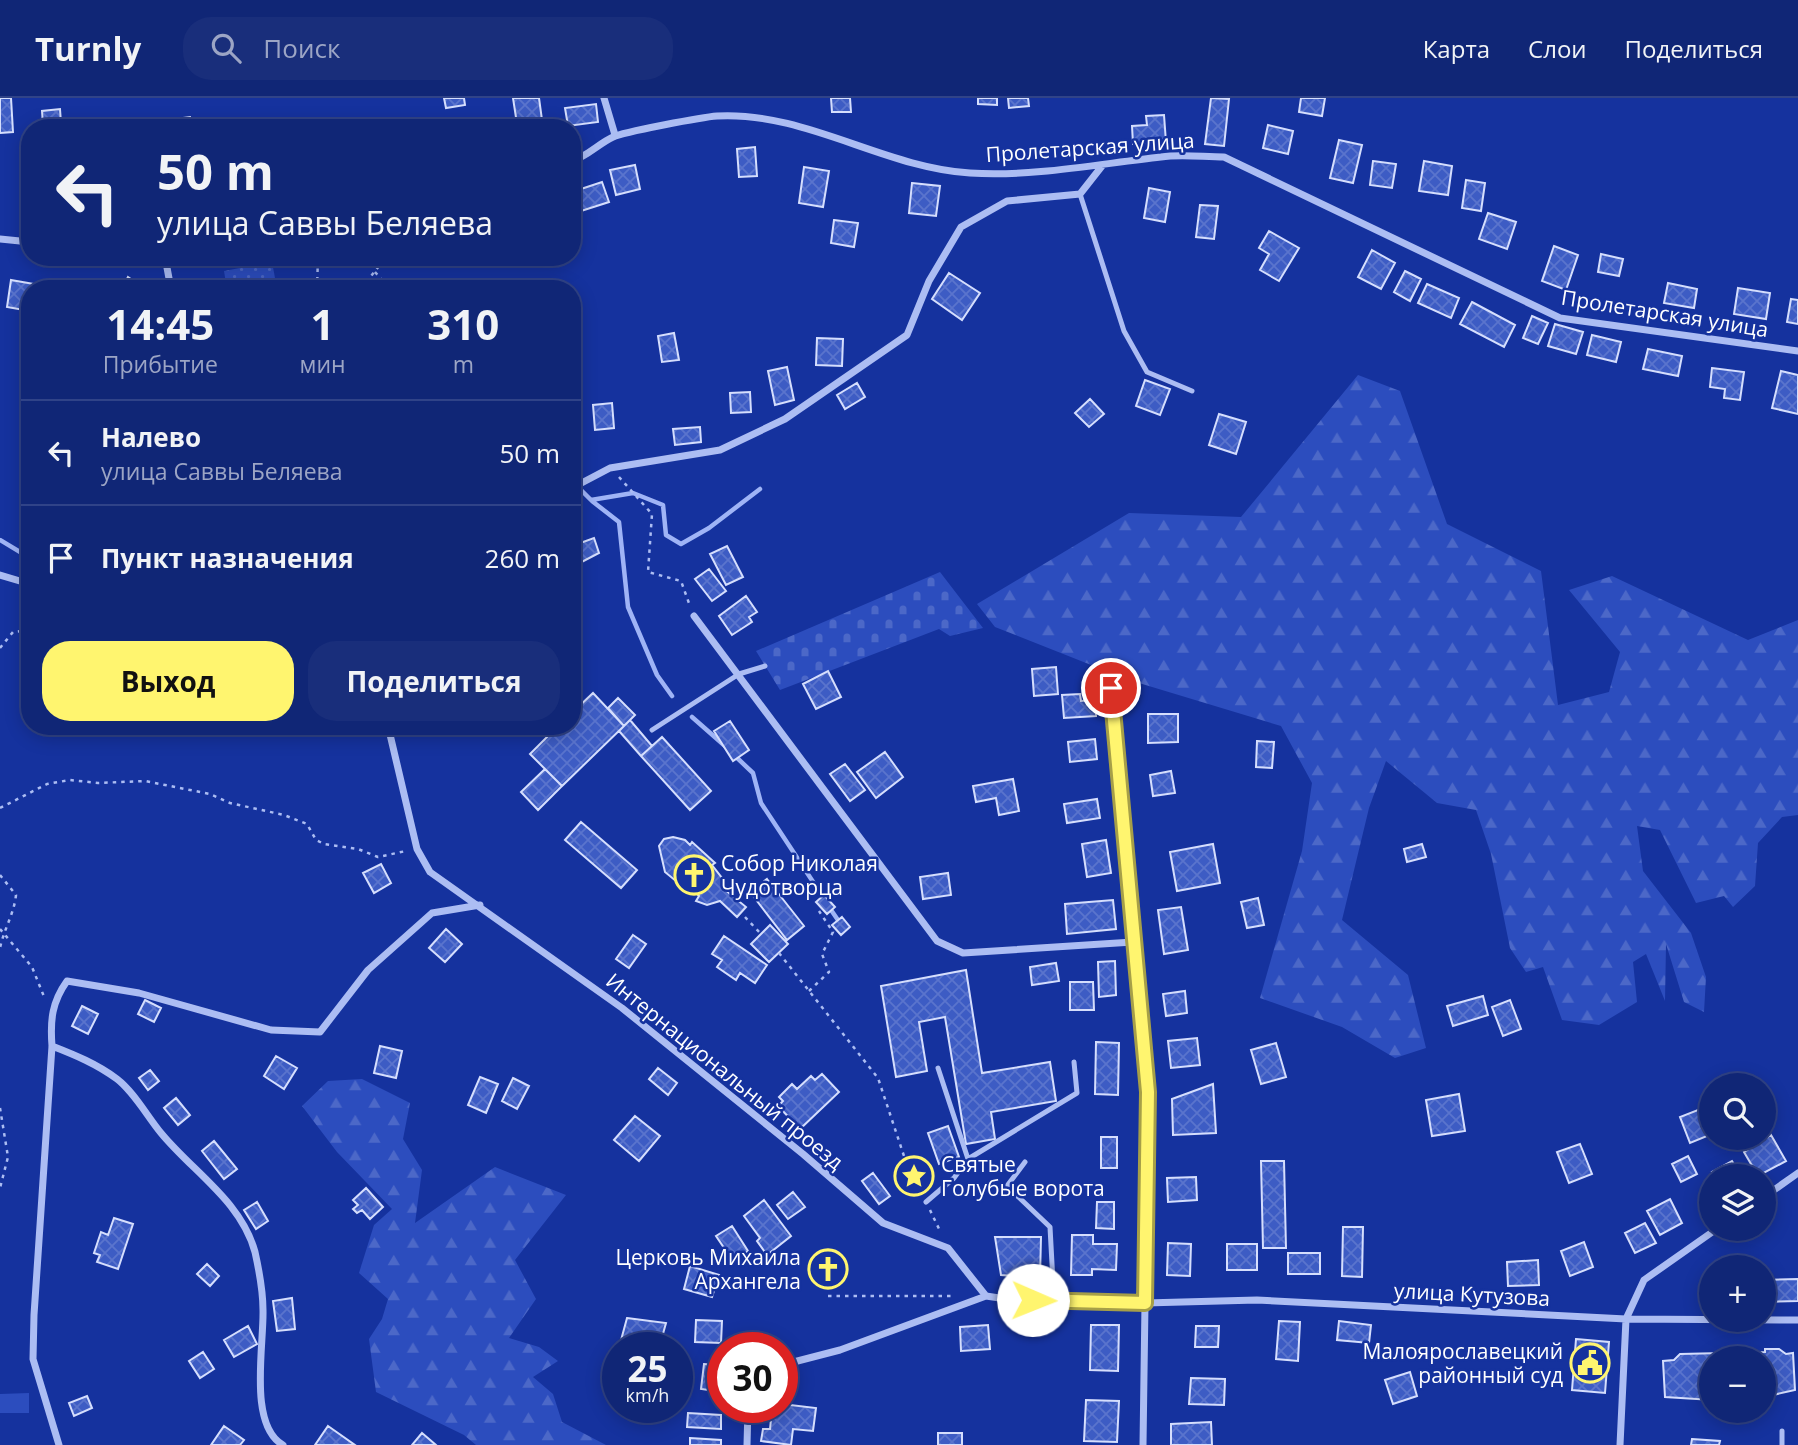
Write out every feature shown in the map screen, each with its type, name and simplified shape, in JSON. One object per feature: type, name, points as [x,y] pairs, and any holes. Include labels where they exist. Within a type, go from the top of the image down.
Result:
[{"type":"street","points":[[604,98],[615,135]]},
{"type":"street","name":"Пролетарская улица","points":[[581,158],[615,135],[716,116],[742,117],[798,127],[914,163],[970,173],[1102,166],[1163,156],[1224,157],[1560,318],[1798,351]]},
{"type":"street","points":[[581,483],[610,468],[720,450],[785,419],[907,335],[929,281],[961,227],[1007,201],[1080,194],[1102,166]]},
{"type":"street","points":[[0,239],[21,241]]},
{"type":"street","points":[[0,575],[21,581]]},
{"type":"street","points":[[694,616],[937,942],[963,953],[1133,942]]},
{"type":"street","points":[[1111,688],[1148,1092],[1143,1445]]},
{"type":"street","name":"Интернациональный проезд","points":[[390,735],[416,849],[430,872],[622,1008],[803,1154],[883,1223],[948,1248]]},
{"type":"street","points":[[59,1445],[33,1359],[35,1273],[52,1045],[50,1023],[55,997],[67,981],[139,993],[271,1030],[320,1032],[368,970],[432,913],[480,905]]},
{"type":"street","points":[[52,1045],[87,1060],[120,1081],[163,1136],[237,1212],[255,1251],[263,1307],[261,1402],[269,1442],[283,1445]]},
{"type":"street","points":[[1776,1189],[1798,1173]]},
{"type":"street","points":[[1620,1445],[1626,1319],[1644,1280],[1700,1241]]},
{"type":"street","points":[[948,1248],[986,1296]]},
{"type":"street","points":[[798,1361],[840,1350],[986,1296],[1145,1303]]},
{"type":"street","name":"улица Кутузова","points":[[1145,1303],[1257,1300],[1626,1319],[1798,1320]]},
{"type":"street","points":[[747,1445],[748,1423]]},
{"type":"lane","points":[[1080,194],[1124,331],[1147,372],[1192,391]]},
{"type":"lane","points":[[652,730],[739,674],[765,666]]},
{"type":"lane","points":[[926,1202],[954,1178],[968,1158],[1077,1093],[1074,1062]]},
{"type":"lane","points":[[938,1068],[968,1158]]},
{"type":"lane","points":[[1025,1162],[1007,1186],[1050,1227],[1054,1301]]},
{"type":"lane","points":[[1782,1431],[1782,1445]]},
{"type":"path","points":[[368,280],[379,266]]},
{"type":"path","points":[[375,272],[382,280]]},
{"type":"path","points":[[610,468],[652,514],[648,572],[681,581],[694,616]]},
{"type":"path","points":[[0,648],[13,632],[21,631]]},
{"type":"path","points":[[0,808],[36,789],[58,782],[145,781],[210,794],[230,803],[284,815],[307,824],[316,840],[324,844],[358,849],[378,857],[416,849]]},
{"type":"path","points":[[0,875],[16,895],[13,915],[1,931],[0,948]]},
{"type":"path","points":[[809,991],[829,972],[822,954],[833,932],[819,911]]},
{"type":"path","points":[[745,917],[761,934]]},
{"type":"path","points":[[1,931],[32,967],[41,986],[50,1023]]},
{"type":"path","points":[[779,953],[878,1077],[904,1156],[948,1248]]},
{"type":"path","points":[[0,1108],[9,1157],[0,1188]]},
{"type":"path","points":[[828,1296],[960,1296]]},
{"type":"green space","points":[[251,266],[273,266],[275,280],[226,280],[224,271]]},
{"type":"green space","points":[[1358,375],[1400,391],[1447,524],[1541,571],[1558,705],[1609,692],[1620,652],[1569,590],[1612,576],[1748,640],[1798,620],[1798,815],[1782,817],[1758,843],[1755,886],[1733,907],[1724,896],[1696,903],[1660,830],[1637,826],[1643,871],[1691,933],[1706,977],[1704,1012],[1684,1002],[1666,944],[1665,1001],[1646,954],[1633,962],[1637,1002],[1599,1025],[1562,1020],[1543,967],[1526,972],[1510,948],[1491,854],[1476,810],[1437,803],[1386,761],[1369,808],[1342,920],[1408,975],[1426,1048],[1395,1058],[1342,1027],[1260,998],[1302,851],[1312,783],[1281,726],[1129,680],[995,627],[977,604],[1129,513],[1241,517]]},
{"type":"green space","points":[[940,572],[983,628],[950,636],[939,629],[780,690],[756,651]]},
{"type":"green space","points":[[362,1079],[410,1103],[403,1139],[422,1170],[415,1223],[495,1167],[566,1195],[515,1260],[536,1299],[509,1338],[539,1347],[558,1361],[533,1377],[553,1394],[562,1422],[606,1445],[476,1445],[464,1435],[376,1392],[369,1339],[382,1319],[388,1299],[359,1273],[374,1225],[392,1209],[337,1152],[302,1106],[328,1081]]},
{"type":"green space","points":[[29,1393],[29,1413],[0,1413],[0,1394]]},
{"type":"building","points":[[0,98],[11,98],[13,132],[0,133]]},
{"type":"building","points":[[444,98],[464,98],[465,105],[446,108]]},
{"type":"building","points":[[513,98],[539,98],[542,119],[516,119]]},
{"type":"building","points":[[831,98],[850,98],[851,112],[832,112]]},
{"type":"building","points":[[978,98],[997,98],[997,105],[978,104]]},
{"type":"building","points":[[1008,98],[1028,98],[1029,106],[1009,108]]},
{"type":"building","points":[[1211,98],[1229,99],[1224,146],[1205,144]]},
{"type":"building","points":[[1301,98],[1325,98],[1322,116],[1299,112]]},
{"type":"building","points":[[596,104],[598,122],[581,124],[581,119],[567,119],[565,108]]},
{"type":"building","points":[[60,109],[61,119],[43,119],[42,111]]},
{"type":"building","points":[[1164,115],[1166,142],[1133,144],[1132,126],[1147,125],[1146,116]]},
{"type":"building","points":[[1268,125],[1293,131],[1288,154],[1263,148]]},
{"type":"building","points":[[1339,140],[1362,145],[1353,183],[1330,178]]},
{"type":"building","points":[[755,147],[757,176],[739,177],[737,149]]},
{"type":"building","points":[[1373,161],[1396,164],[1392,188],[1370,185]]},
{"type":"building","points":[[1424,161],[1452,166],[1448,195],[1419,191]]},
{"type":"building","points":[[635,165],[640,189],[616,195],[610,170]]},
{"type":"building","points":[[804,167],[829,171],[823,207],[799,203]]},
{"type":"building","points":[[1466,180],[1485,183],[1481,211],[1462,208]]},
{"type":"building","points":[[602,182],[609,202],[581,211],[581,189]]},
{"type":"building","points":[[912,183],[940,186],[936,216],[909,213]]},
{"type":"building","points":[[1149,188],[1170,192],[1165,222],[1144,218]]},
{"type":"building","points":[[1200,205],[1218,206],[1214,239],[1196,237]]},
{"type":"building","points":[[1488,213],[1516,222],[1507,249],[1479,239]]},
{"type":"building","points":[[834,220],[858,223],[854,247],[831,243]]},
{"type":"building","points":[[1269,231],[1299,248],[1279,281],[1260,270],[1269,254],[1259,248]]},
{"type":"building","points":[[1554,246],[1578,255],[1566,290],[1542,281]]},
{"type":"building","points":[[1372,250],[1395,263],[1381,289],[1358,277]]},
{"type":"building","points":[[1601,254],[1623,259],[1619,276],[1598,272]]},
{"type":"building","points":[[1405,271],[1421,279],[1410,301],[1394,292]]},
{"type":"building","points":[[949,273],[980,293],[962,320],[932,299]]},
{"type":"building","points":[[11,280],[21,282],[21,309],[7,307]]},
{"type":"building","points":[[1668,283],[1697,289],[1694,308],[1664,303]]},
{"type":"building","points":[[1427,284],[1459,298],[1451,318],[1418,303]]},
{"type":"building","points":[[1738,288],[1770,293],[1766,319],[1734,314]]},
{"type":"building","points":[[1791,299],[1798,300],[1798,324],[1787,322]]},
{"type":"building","points":[[1472,302],[1515,325],[1504,347],[1460,324]]},
{"type":"building","points":[[1532,316],[1548,323],[1538,344],[1523,338]]},
{"type":"building","points":[[1555,324],[1583,332],[1576,354],[1548,346]]},
{"type":"building","points":[[674,333],[679,360],[662,362],[658,336]]},
{"type":"building","points":[[1592,335],[1621,342],[1616,362],[1587,355]]},
{"type":"building","points":[[817,338],[843,339],[842,366],[816,365]]},
{"type":"building","points":[[1648,349],[1682,356],[1678,376],[1643,369]]},
{"type":"building","points":[[787,367],[794,400],[775,405],[768,371]]},
{"type":"building","points":[[1712,368],[1744,372],[1740,400],[1724,398],[1725,389],[1710,387]]},
{"type":"building","points":[[1781,371],[1798,375],[1798,414],[1772,408]]},
{"type":"building","points":[[1145,380],[1170,389],[1160,415],[1136,406]]},
{"type":"building","points":[[857,383],[865,397],[845,409],[837,395]]},
{"type":"building","points":[[750,392],[751,412],[731,413],[730,393]]},
{"type":"building","points":[[1090,399],[1104,414],[1089,427],[1075,413]]},
{"type":"building","points":[[612,403],[614,428],[595,430],[593,405]]},
{"type":"building","points":[[1219,414],[1246,422],[1236,454],[1209,445]]},
{"type":"building","points":[[700,427],[701,442],[675,445],[673,429]]},
{"type":"building","points":[[594,538],[599,553],[581,562],[581,543]]},
{"type":"building","points":[[727,546],[743,577],[726,585],[710,554]]},
{"type":"building","points":[[709,569],[726,591],[712,601],[695,579]]},
{"type":"building","points":[[746,596],[757,612],[749,617],[752,622],[732,635],[719,616]]},
{"type":"building","points":[[1056,667],[1058,694],[1034,696],[1032,669]]},
{"type":"building","points":[[828,671],[841,697],[816,709],[803,684]]},
{"type":"building","points":[[593,693],[624,726],[562,786],[530,754],[549,735],[581,735],[581,704]]},
{"type":"building","points":[[1080,694],[1081,701],[1095,700],[1096,716],[1064,718],[1062,695]]},
{"type":"building","points":[[618,698],[635,715],[624,726],[608,708]]},
{"type":"building","points":[[1148,714],[1178,714],[1178,742],[1148,743]]},
{"type":"building","points":[[630,720],[652,746],[641,756],[619,731]]},
{"type":"building","points":[[730,721],[749,750],[733,761],[714,731]]},
{"type":"building","points":[[662,737],[711,791],[690,810],[641,756]]},
{"type":"building","points":[[1095,739],[1097,759],[1070,762],[1068,742]]},
{"type":"building","points":[[1257,741],[1274,742],[1272,768],[1256,767]]},
{"type":"building","points":[[885,752],[903,777],[876,798],[857,772]]},
{"type":"building","points":[[845,764],[865,790],[850,801],[830,774]]},
{"type":"building","points":[[545,769],[562,786],[538,810],[521,792]]},
{"type":"building","points":[[1171,771],[1175,793],[1153,796],[1150,775]]},
{"type":"building","points":[[1013,779],[1019,811],[999,815],[996,798],[976,802],[973,786]]},
{"type":"building","points":[[1097,799],[1100,818],[1067,823],[1064,804]]},
{"type":"building","points":[[581,822],[637,870],[621,888],[565,840]]},
{"type":"building","name":"Собор Николая Чудотворца","points":[[673,837],[685,840],[690,845],[692,842],[715,863],[712,865],[722,878],[724,889],[746,907],[737,917],[720,901],[707,905],[696,901],[699,896],[691,888],[688,891],[665,872],[659,846],[664,839]]},
{"type":"building","points":[[1106,840],[1111,873],[1087,877],[1082,844]]},
{"type":"building","points":[[1213,844],[1220,883],[1177,891],[1170,852]]},
{"type":"building","points":[[1422,844],[1426,857],[1407,862],[1404,849]]},
{"type":"building","points":[[381,864],[391,883],[374,893],[363,873]]},
{"type":"building","points":[[948,873],[951,895],[923,899],[920,877]]},
{"type":"building","points":[[767,879],[804,926],[787,940],[750,892]]},
{"type":"building","points":[[824,895],[835,907],[827,914],[816,902]]},
{"type":"building","points":[[1258,898],[1264,925],[1247,928],[1241,902]]},
{"type":"building","points":[[1113,900],[1116,929],[1067,934],[1065,904]]},
{"type":"building","points":[[1181,907],[1188,950],[1164,954],[1158,910]]},
{"type":"building","points":[[842,917],[850,927],[841,935],[832,925]]},
{"type":"building","points":[[770,925],[788,944],[769,962],[751,944]]},
{"type":"building","points":[[446,929],[462,944],[445,962],[429,948]]},
{"type":"building","points":[[633,935],[646,944],[629,968],[616,959]]},
{"type":"building","points":[[724,936],[767,965],[755,983],[740,973],[736,980],[717,967],[722,960],[712,954]]},
{"type":"building","points":[[1115,961],[1116,995],[1099,997],[1098,962]]},
{"type":"building","points":[[1056,963],[1059,981],[1032,985],[1030,967]]},
{"type":"building","points":[[966,970],[982,1073],[1050,1062],[1056,1101],[991,1112],[995,1139],[966,1144],[945,1017],[919,1022],[927,1071],[896,1077],[881,986]]},
{"type":"building","points":[[1070,982],[1093,982],[1094,1010],[1070,1010]]},
{"type":"building","points":[[1185,991],[1187,1013],[1166,1016],[1163,994]]},
{"type":"building","points":[[1483,996],[1488,1015],[1453,1026],[1447,1006]]},
{"type":"building","points":[[145,1000],[161,1008],[154,1022],[138,1014]]},
{"type":"building","points":[[1510,1000],[1521,1029],[1503,1036],[1492,1007]]},
{"type":"building","points":[[82,1006],[98,1014],[88,1034],[72,1026]]},
{"type":"building","points":[[1197,1038],[1200,1065],[1171,1068],[1168,1041]]},
{"type":"building","points":[[1096,1042],[1119,1043],[1118,1095],[1095,1094]]},
{"type":"building","points":[[1276,1043],[1286,1077],[1261,1084],[1251,1050]]},
{"type":"building","points":[[380,1046],[402,1051],[396,1078],[374,1073]]},
{"type":"building","points":[[276,1056],[297,1068],[284,1089],[264,1076]]},
{"type":"building","points":[[658,1068],[677,1083],[668,1095],[649,1079]]},
{"type":"building","points":[[150,1070],[159,1081],[148,1090],[139,1078]]},
{"type":"building","points":[[822,1074],[839,1092],[800,1129],[778,1106],[783,1101],[779,1097],[792,1084],[797,1089],[811,1076],[815,1080]]},
{"type":"building","points":[[480,1077],[498,1084],[486,1113],[468,1105]]},
{"type":"building","points":[[513,1078],[529,1086],[517,1109],[502,1101]]},
{"type":"building","points":[[1213,1084],[1216,1133],[1173,1135],[1172,1099]]},
{"type":"building","points":[[1459,1094],[1465,1131],[1432,1136],[1426,1100]]},
{"type":"building","points":[[176,1098],[190,1115],[178,1125],[164,1108]]},
{"type":"building","points":[[1699,1110],[1699,1139],[1690,1143],[1680,1117]]},
{"type":"building","points":[[635,1116],[660,1136],[639,1161],[614,1140]]},
{"type":"building","points":[[948,1126],[959,1157],[939,1164],[928,1133]]},
{"type":"building","points":[[1101,1137],[1117,1137],[1117,1168],[1101,1168]]},
{"type":"building","points":[[214,1141],[237,1169],[224,1179],[202,1151]]},
{"type":"building","points":[[1580,1144],[1592,1174],[1569,1183],[1557,1152]]},
{"type":"building","points":[[1776,1144],[1786,1161],[1776,1166],[1776,1164],[1751,1164],[1744,1152],[1776,1150]]},
{"type":"building","points":[[1688,1156],[1697,1174],[1681,1182],[1672,1164]]},
{"type":"building","points":[[1261,1161],[1284,1161],[1286,1248],[1263,1248]]},
{"type":"building","points":[[873,1173],[890,1196],[879,1204],[862,1181]]},
{"type":"building","points":[[1196,1177],[1197,1200],[1168,1202],[1167,1178]]},
{"type":"building","points":[[366,1188],[383,1207],[370,1219],[362,1210],[357,1213],[353,1209],[358,1205],[353,1200]]},
{"type":"building","points":[[793,1192],[805,1207],[788,1219],[777,1205]]},
{"type":"building","points":[[1670,1199],[1682,1223],[1660,1235],[1647,1211]]},
{"type":"building","points":[[764,1200],[791,1236],[767,1255],[757,1241],[760,1238],[744,1216]]},
{"type":"building","points":[[257,1202],[268,1221],[256,1229],[244,1210]]},
{"type":"building","points":[[1097,1202],[1114,1202],[1114,1229],[1096,1228]]},
{"type":"building","points":[[114,1218],[133,1224],[118,1269],[97,1262],[100,1255],[94,1253],[101,1232],[108,1235]]},
{"type":"building","points":[[1645,1223],[1656,1243],[1635,1253],[1625,1233]]},
{"type":"building","points":[[732,1226],[748,1251],[733,1261],[716,1236]]},
{"type":"building","points":[[1343,1227],[1363,1227],[1362,1277],[1342,1276]]},
{"type":"building","points":[[1072,1235],[1093,1235],[1093,1244],[1117,1244],[1116,1270],[1092,1269],[1092,1275],[1071,1275]]},
{"type":"building","points":[[995,1237],[1041,1237],[1040,1278],[1001,1275]]},
{"type":"building","points":[[1584,1242],[1593,1267],[1570,1276],[1561,1251]]},
{"type":"building","points":[[1168,1243],[1191,1244],[1190,1276],[1167,1275]]},
{"type":"building","points":[[1227,1244],[1257,1244],[1257,1270],[1227,1270]]},
{"type":"building","points":[[1288,1253],[1320,1253],[1320,1274],[1288,1274]]},
{"type":"building","points":[[1538,1260],[1539,1285],[1508,1286],[1507,1262]]},
{"type":"building","name":"Церковь Михаила Архангела","points":[[819,1261],[837,1261],[837,1277],[819,1277]]},
{"type":"building","points":[[207,1264],[219,1276],[210,1286],[197,1274]]},
{"type":"building","points":[[690,1266],[719,1275],[712,1297],[684,1289]]},
{"type":"building","points":[[1798,1279],[1798,1301],[1776,1302],[1776,1280]]},
{"type":"building","points":[[292,1298],[295,1329],[277,1331],[273,1301]]},
{"type":"building","points":[[627,1318],[666,1323],[663,1332],[623,1332]]},
{"type":"building","points":[[696,1320],[722,1321],[722,1332],[707,1332],[707,1342],[695,1342]]},
{"type":"building","points":[[1279,1321],[1300,1322],[1298,1361],[1276,1359]]},
{"type":"building","points":[[1339,1321],[1371,1325],[1369,1343],[1337,1340]]},
{"type":"building","points":[[988,1325],[990,1349],[961,1351],[960,1327]]},
{"type":"building","points":[[1091,1325],[1119,1325],[1118,1371],[1090,1370]]},
{"type":"building","points":[[248,1326],[257,1344],[234,1357],[224,1340]]},
{"type":"building","points":[[1196,1326],[1219,1326],[1218,1347],[1195,1347]]},
{"type":"building","points":[[1576,1339],[1609,1342],[1605,1393],[1572,1390]]},
{"type":"building","points":[[1776,1349],[1786,1354],[1793,1353],[1795,1390],[1776,1394]]},
{"type":"building","points":[[203,1352],[214,1369],[200,1378],[189,1361]]},
{"type":"building","points":[[1680,1354],[1699,1354],[1699,1399],[1665,1397],[1663,1361],[1674,1360]]},
{"type":"building","points":[[704,1364],[707,1364],[707,1390],[701,1389]]},
{"type":"building","points":[[1410,1372],[1417,1396],[1393,1404],[1385,1380]]},
{"type":"building","points":[[1191,1378],[1225,1379],[1224,1405],[1189,1404]]},
{"type":"building","points":[[87,1396],[92,1408],[74,1416],[69,1403]]},
{"type":"building","points":[[1086,1400],[1119,1401],[1117,1442],[1084,1441]]},
{"type":"building","points":[[798,1406],[816,1408],[813,1431],[793,1429],[791,1445],[761,1441],[763,1429],[770,1429],[771,1423],[798,1423]]},
{"type":"building","points":[[693,1413],[707,1414],[707,1423],[721,1423],[721,1429],[687,1427],[687,1423],[693,1423]]},
{"type":"building","points":[[1211,1422],[1212,1445],[1171,1445],[1171,1424]]},
{"type":"building","points":[[224,1426],[244,1440],[240,1445],[211,1445]]},
{"type":"building","points":[[328,1426],[355,1445],[315,1445]]},
{"type":"building","points":[[422,1433],[436,1445],[412,1445]]},
{"type":"building","points":[[938,1433],[962,1433],[962,1445],[938,1445]]},
{"type":"building","points":[[690,1438],[721,1440],[721,1445],[690,1445]]},
{"type":"building","points":[[1692,1439],[1720,1441],[1719,1445],[1691,1445]]},
{"type":"waterway","points":[[581,490],[591,500],[633,493],[663,505],[666,535],[681,544],[709,528],[760,489]]},
{"type":"waterway","points":[[592,501],[619,522],[628,607],[657,675],[672,696]]},
{"type":"waterway","points":[[0,540],[21,553]]},
{"type":"waterway","points":[[692,717],[725,746]]},
{"type":"waterway","points":[[734,755],[753,773],[761,803],[825,900]]},
{"type":"waterway","points":[[829,907],[840,923]]},
{"type":"place","name":"Собор Николая Чудотворца","points":[[694,875]]},
{"type":"place","name":"Святые Голубые ворота","points":[[914,1176]]},
{"type":"place","name":"Церковь Михаила Архангела","points":[[828,1269]]},
{"type":"place","name":"Малоярославецкий районный суд","points":[[1590,1363]]},
{"type":"route","points":[[1033,1300],[1145,1303],[1148,1092],[1111,688]]}]
